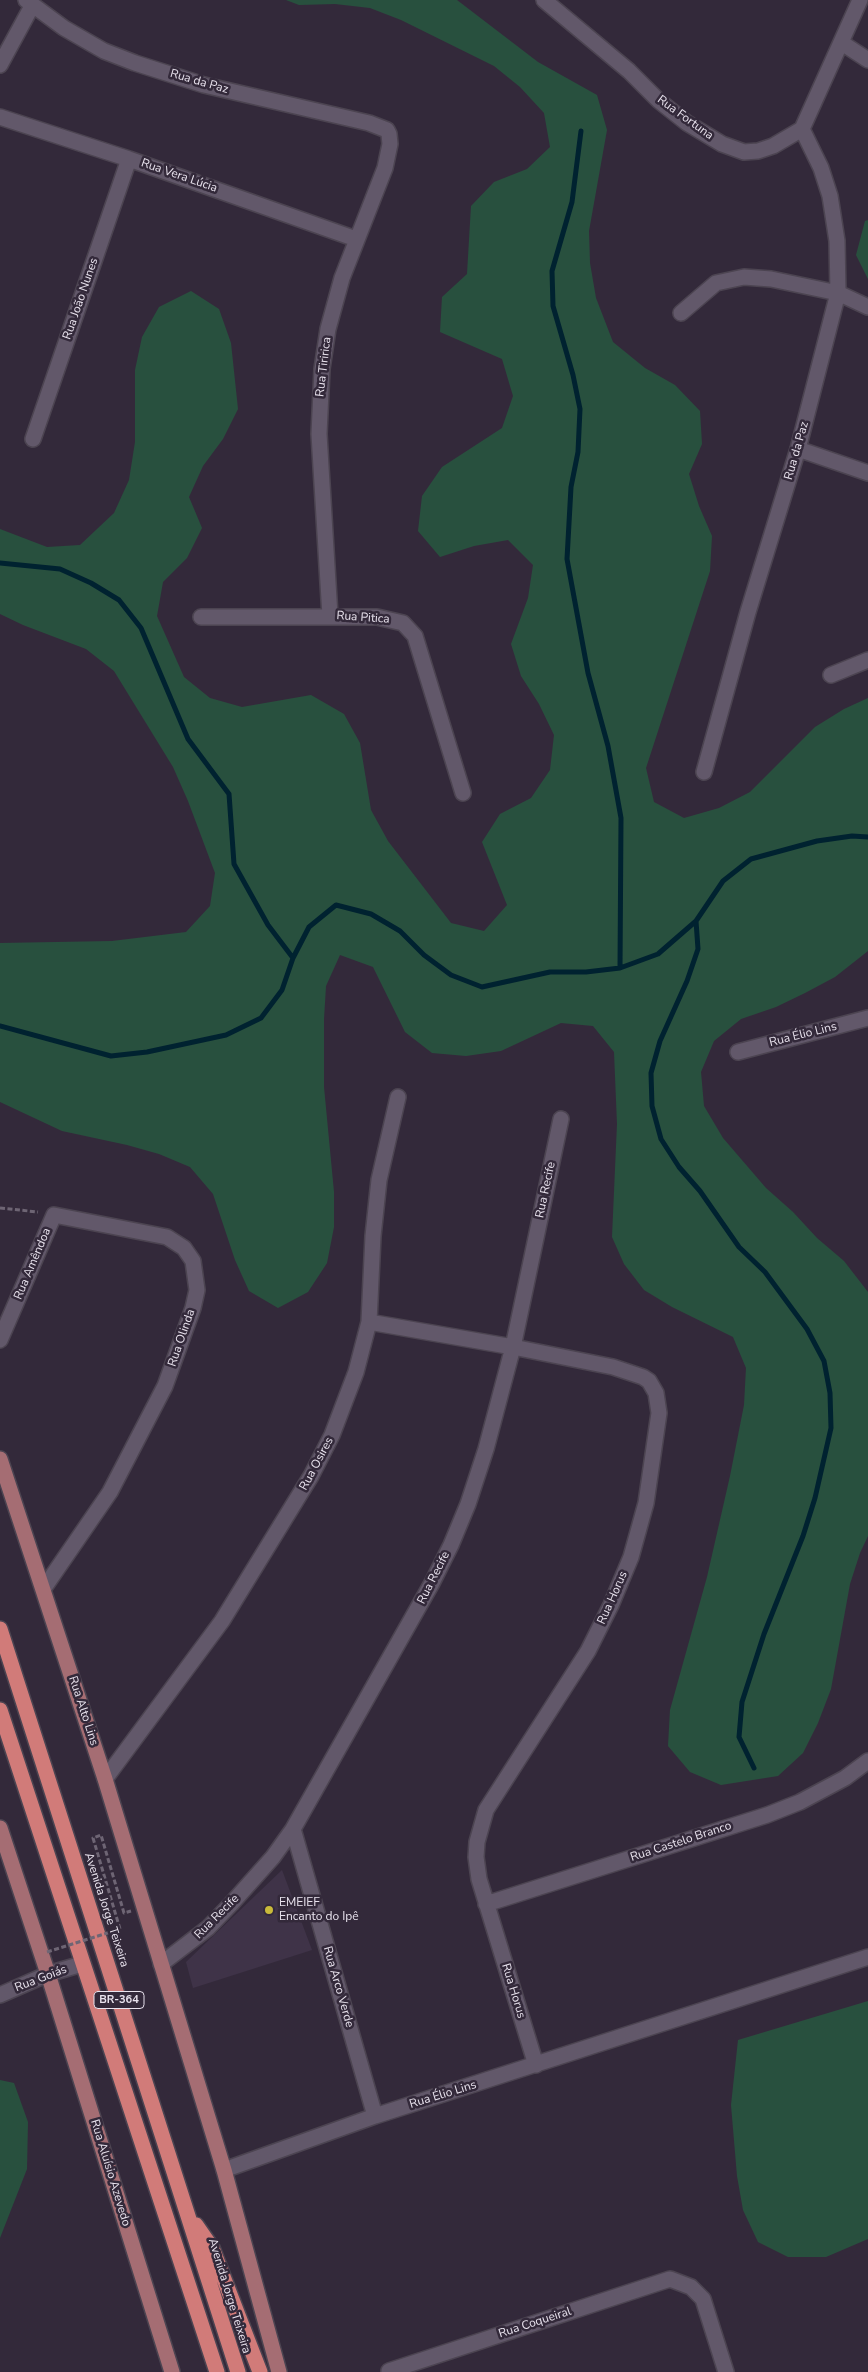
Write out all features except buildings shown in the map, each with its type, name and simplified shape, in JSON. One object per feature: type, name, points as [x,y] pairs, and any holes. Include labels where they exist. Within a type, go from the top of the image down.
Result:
[{"type":"highway","name":"Avenida Jorge Teixeira","points":[[0,1629],[238,2372]]},
{"type":"highway","name":"BR-364","points":[[0,1710],[217,2372]]},
{"type":"highway","points":[[189,2216],[212,2248],[260,2372]]},
{"type":"main road","name":"Rua Alto Lins","points":[[0,1459],[44,1588],[105,1779],[161,1964]]},
{"type":"main road","name":"Rua Aluísio Azevedo","points":[[0,1828],[48,1974],[172,2372]]},
{"type":"main road","points":[[161,1964],[224,2170],[280,2372]]},
{"type":"street","name":"Rua Fortuna","points":[[544,0],[629,72],[658,100],[705,135],[722,144],[744,152],[758,151],[773,146],[802,129]]},
{"type":"street","points":[[802,129],[860,0]]},
{"type":"street","points":[[0,65],[29,3]]},
{"type":"street","name":"Rua da Paz","points":[[29,3],[64,28],[104,51],[135,63],[204,85],[369,123],[387,130]]},
{"type":"street","points":[[842,43],[868,60]]},
{"type":"street","name":"Rua Vera Lúcia","points":[[0,117],[129,159],[356,239]]},
{"type":"street","name":"Rua da Paz","points":[[704,772],[748,612],[798,449],[838,293],[837,241],[830,196],[821,168],[802,129]]},
{"type":"street","name":"Rua Tiririca","points":[[330,616],[319,434],[320,404],[328,329],[342,278],[385,168],[390,144],[387,130]]},
{"type":"street","name":"Rua João Nunes","points":[[32,439],[129,159]]},
{"type":"street","points":[[681,313],[716,283],[744,278],[771,279],[838,293],[868,307]]},
{"type":"street","points":[[798,449],[868,473]]},
{"type":"street","name":"Rua Pitica","points":[[201,617],[377,617],[394,620],[410,629],[415,636],[463,793]]},
{"type":"street","points":[[831,674],[868,660]]},
{"type":"street","name":"Rua Élio Lins","points":[[738,1052],[868,1018]]},
{"type":"street","name":"Rua Osires","points":[[105,1779],[222,1621],[312,1476],[342,1413],[356,1372],[369,1322],[373,1236],[379,1180],[398,1097]]},
{"type":"street","name":"Rua Recife","points":[[161,1964],[208,1928],[273,1857],[293,1829],[432,1583],[451,1545],[468,1504],[486,1449],[513,1347],[562,1118]]},
{"type":"street","name":"Rua Amêndoa","points":[[0,1340],[54,1215]]},
{"type":"street","name":"Rua Olinda","points":[[44,1588],[110,1492],[139,1439],[165,1386],[193,1308],[196,1290],[196,1275],[193,1261],[177,1242],[155,1234],[54,1215]]},
{"type":"street","name":"Rua Horus","points":[[369,1322],[513,1347],[613,1367],[643,1377],[649,1381],[656,1393],[658,1413],[646,1503],[631,1557],[611,1605],[574,1674],[486,1810],[477,1842],[476,1857],[486,1904],[536,2065]]},
{"type":"street","name":"Rua Castelo Branco","points":[[486,1904],[767,1815],[808,1798],[845,1778],[868,1760]]},
{"type":"street","name":"Rua Arco Verde","points":[[293,1829],[375,2116]]},
{"type":"street","name":"Rua Élio Lins","points":[[224,2170],[375,2116],[868,1957]]},
{"type":"street","name":"Rua Goiás","points":[[0,1995],[48,1974],[82,1964]]},
{"type":"street","name":"Rua Coqueiral","points":[[389,2371],[670,2279],[680,2281],[691,2287],[703,2299],[726,2372]]},
{"type":"path","points":[[0,1208],[54,1215]]},
{"type":"path","points":[[47,1952],[120,1929],[93,1838],[101,1835],[124,1913],[144,1907]]},
{"type":"shaded area","name":"EMEIEF Encanto do Ipê","points":[[282,1870],[312,1950],[193,1988],[186,1962]]},
{"type":"green space","points":[[286,0],[457,0],[538,62],[597,95],[607,130],[589,231],[590,263],[596,298],[613,342],[645,368],[675,385],[700,411],[702,444],[689,474],[699,506],[712,536],[710,571],[646,768],[654,802],[684,818],[719,808],[750,792],[815,727],[844,709],[868,698],[868,951],[835,977],[776,1007],[741,1019],[714,1041],[701,1072],[704,1106],[723,1138],[766,1188],[793,1212],[817,1238],[844,1261],[868,1292],[868,1536],[860,1553],[850,1584],[831,1689],[818,1723],[803,1753],[778,1776],[721,1785],[690,1772],[668,1746],[670,1710],[707,1577],[730,1476],[744,1405],[746,1368],[733,1337],[672,1307],[644,1290],[624,1264],[612,1237],[617,1124],[614,1052],[593,1026],[561,1023],[501,1051],[466,1056],[432,1053],[405,1032],[373,967],[340,955],[326,986],[324,1019],[324,1087],[334,1192],[334,1227],[327,1263],[308,1292],[278,1308],[249,1291],[235,1260],[213,1194],[190,1167],[159,1154],[127,1145],[62,1131],[0,1102],[0,943],[112,941],[186,932],[210,906],[215,873],[188,801],[173,767],[114,671],[86,649],[23,625],[0,614],[0,529],[47,547],[80,545],[114,513],[129,480],[135,442],[135,370],[142,337],[159,307],[191,291],[219,309],[231,343],[238,409],[223,439],[203,466],[189,497],[202,528],[187,558],[163,582],[157,616],[184,677],[210,698],[242,707],[311,695],[344,714],[360,743],[371,810],[388,841],[451,923],[484,931],[507,905],[482,842],[500,814],[531,798],[550,770],[554,735],[539,704],[521,676],[511,644],[528,598],[533,565],[508,540],[474,546],[440,557],[418,531],[422,496],[442,467],[502,428],[513,396],[502,359],[440,332],[442,297],[467,274],[471,206],[494,182],[527,169],[550,147],[544,113],[520,87],[494,66],[401,20],[370,8],[335,4],[299,5]]},
{"type":"green space","points":[[868,220],[868,279],[856,255],[865,221]]},
{"type":"green space","points":[[868,2001],[868,2239],[826,2257],[788,2257],[758,2242],[743,2210],[737,2176],[731,2105],[738,2040]]},
{"type":"green space","points":[[0,2080],[14,2083],[28,2122],[27,2169],[0,2238]]},
{"type":"waterway","points":[[581,131],[572,202],[552,271],[553,306],[573,375],[580,409],[578,452],[571,487],[567,559],[588,673],[608,746],[621,818],[620,968]]},
{"type":"waterway","points":[[0,563],[60,569],[91,583],[119,600],[141,628],[188,739],[229,794],[234,864],[268,925],[293,958]]},
{"type":"waterway","points":[[0,1026],[111,1056],[147,1052],[226,1035],[261,1018],[282,990],[293,958],[309,927],[336,905],[371,914],[400,931],[424,955],[451,975],[482,987],[550,972],[586,972],[620,968],[658,954],[696,921],[723,881],[751,859],[817,841],[852,836],[868,837]]},
{"type":"waterway","points":[[696,921],[698,949],[687,981],[660,1041],[651,1073],[652,1106],[661,1139],[679,1167],[700,1191],[739,1247],[765,1272],[807,1329],[824,1361],[830,1393],[831,1428],[815,1498],[803,1536],[764,1634],[742,1702],[739,1737],[754,1768]]},
{"type":"place","name":"EMEIEF Encanto do Ipê","points":[[269,1910]]}]
